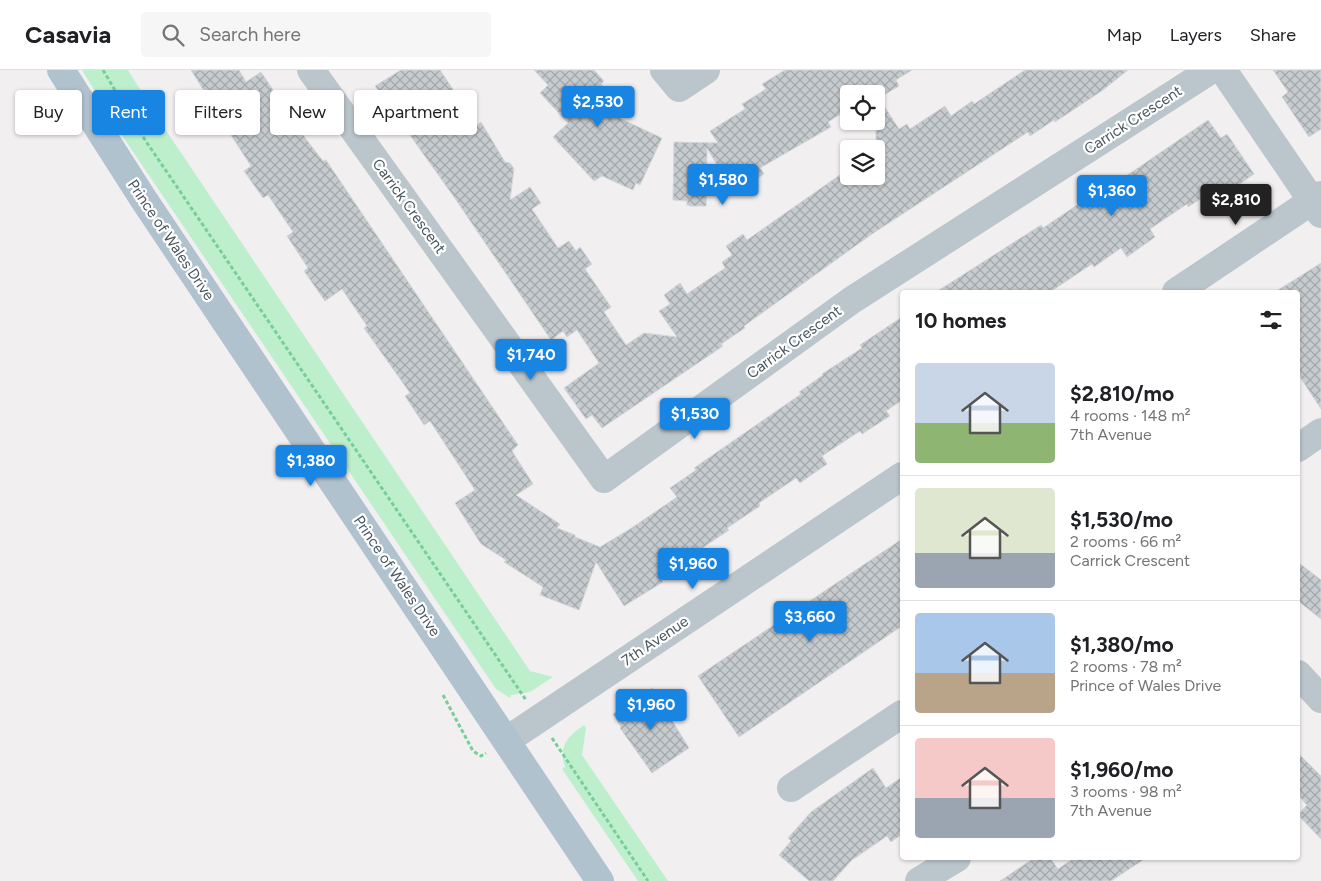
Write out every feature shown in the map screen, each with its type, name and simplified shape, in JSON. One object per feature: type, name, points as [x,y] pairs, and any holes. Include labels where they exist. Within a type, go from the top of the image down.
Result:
[{"type":"main road","name":"Prince of Wales Drive","points":[[61,70],[144,200],[600,881]]},
{"type":"street","name":"Carrick Crescent","points":[[311,70],[604,479],[852,300],[1211,70]]},
{"type":"street","points":[[664,70],[679,88],[706,70]]},
{"type":"street","points":[[1179,290],[1318,204],[1223,70]]},
{"type":"street","points":[[1300,447],[1321,432]]},
{"type":"street","name":"7th Avenue","points":[[507,740],[900,477]]},
{"type":"street","points":[[1300,676],[1321,699]]},
{"type":"street","points":[[791,788],[900,715]]},
{"type":"street","points":[[919,881],[955,860]]},
{"type":"path","points":[[103,70],[147,142],[524,696]]},
{"type":"path","points":[[560,751],[648,881]]},
{"type":"green space","points":[[82,70],[128,70],[141,90],[94,90]]},
{"type":"green space","points":[[165,129],[530,671],[553,677],[530,692],[511,695],[510,698],[496,689],[122,135],[165,135]]},
{"type":"green space","points":[[584,725],[586,728],[582,755],[668,881],[638,881],[562,769],[565,767],[563,753],[566,742],[573,733]]},
{"type":"building","points":[[191,70],[239,70],[246,82],[261,72],[273,90],[270,90],[270,135],[303,135],[323,161],[326,160],[518,445],[512,451],[533,484],[516,495],[560,524],[557,528],[600,547],[677,497],[670,488],[696,470],[694,468],[801,394],[799,392],[822,374],[862,348],[860,345],[900,318],[900,401],[886,411],[890,416],[862,434],[860,431],[822,456],[827,464],[800,483],[796,478],[759,503],[760,506],[727,528],[729,530],[659,577],[663,582],[624,606],[596,562],[579,610],[540,595],[543,587],[504,562],[506,560],[481,544],[455,503],[475,490],[430,421],[424,425],[405,396],[410,393],[364,328],[367,326],[342,289],[325,301],[304,271],[308,268],[287,236],[293,232],[268,195],[263,198],[244,171],[251,166],[231,135],[260,135],[260,90],[203,90]]},
{"type":"building","points":[[401,70],[440,70],[453,90],[378,90],[375,86]]},
{"type":"building","points":[[534,70],[594,70],[604,81],[601,84],[623,108],[615,116],[662,138],[640,185],[636,183],[633,190],[602,176],[594,181],[553,137],[568,123],[540,93],[548,85]]},
{"type":"building","points":[[785,70],[912,70],[896,80],[899,86],[885,94],[885,85],[840,85],[840,115],[828,122],[831,127],[760,168],[764,174],[734,193],[707,148],[706,206],[691,206],[687,205],[687,201],[673,200],[674,142],[718,143],[710,131],[745,109],[742,104],[766,89],[762,84]]},
{"type":"building","points":[[1025,70],[1128,70],[1103,90],[1055,122],[1054,120],[1030,136],[1028,132],[872,234],[744,326],[745,328],[721,344],[723,346],[602,428],[592,415],[586,419],[564,388],[599,363],[577,330],[567,337],[563,331],[551,340],[410,135],[477,135],[477,125],[481,122],[505,162],[510,163],[514,169],[510,200],[530,187],[541,203],[532,209],[558,248],[569,241],[576,251],[580,247],[592,264],[585,269],[611,307],[604,312],[626,345],[644,333],[677,337],[659,311],[670,304],[664,295],[680,283],[687,294],[725,268],[722,262],[732,255],[726,246],[743,234],[747,240],[840,175],[840,185],[885,185],[885,140],[876,140],[876,130],[885,130],[885,107],[899,129],[907,124],[910,129],[945,106],[951,116],[972,101],[974,104]]},
{"type":"building","points":[[1273,70],[1321,70],[1321,129],[1309,137],[1282,97],[1288,92]]},
{"type":"building","points":[[1208,120],[1221,138],[1227,134],[1254,174],[1227,193],[1222,185],[1188,207],[1187,204],[1150,229],[1155,237],[1127,257],[1121,248],[1094,267],[1092,264],[1053,290],[939,290],[1041,225],[1043,228],[1108,184],[1110,187]]},
{"type":"building","points":[[1321,263],[1321,409],[1300,377],[1300,290],[1278,290]]},
{"type":"building","points":[[900,540],[900,627],[739,737],[698,676]]},
{"type":"building","points":[[1300,564],[1321,580],[1321,619],[1300,603]]},
{"type":"building","points":[[652,688],[689,748],[652,773],[620,728],[613,714]]},
{"type":"building","points":[[1300,755],[1321,776],[1321,839],[1300,817],[1300,813],[1307,805],[1300,797]]},
{"type":"building","points":[[873,768],[886,788],[900,778],[900,835],[891,842],[887,836],[852,860],[833,881],[809,881],[779,855],[791,841],[788,838],[811,812]]},
{"type":"building","points":[[1031,860],[1051,860],[1058,869],[1071,860],[1143,860],[1111,881],[1000,881]]}]
